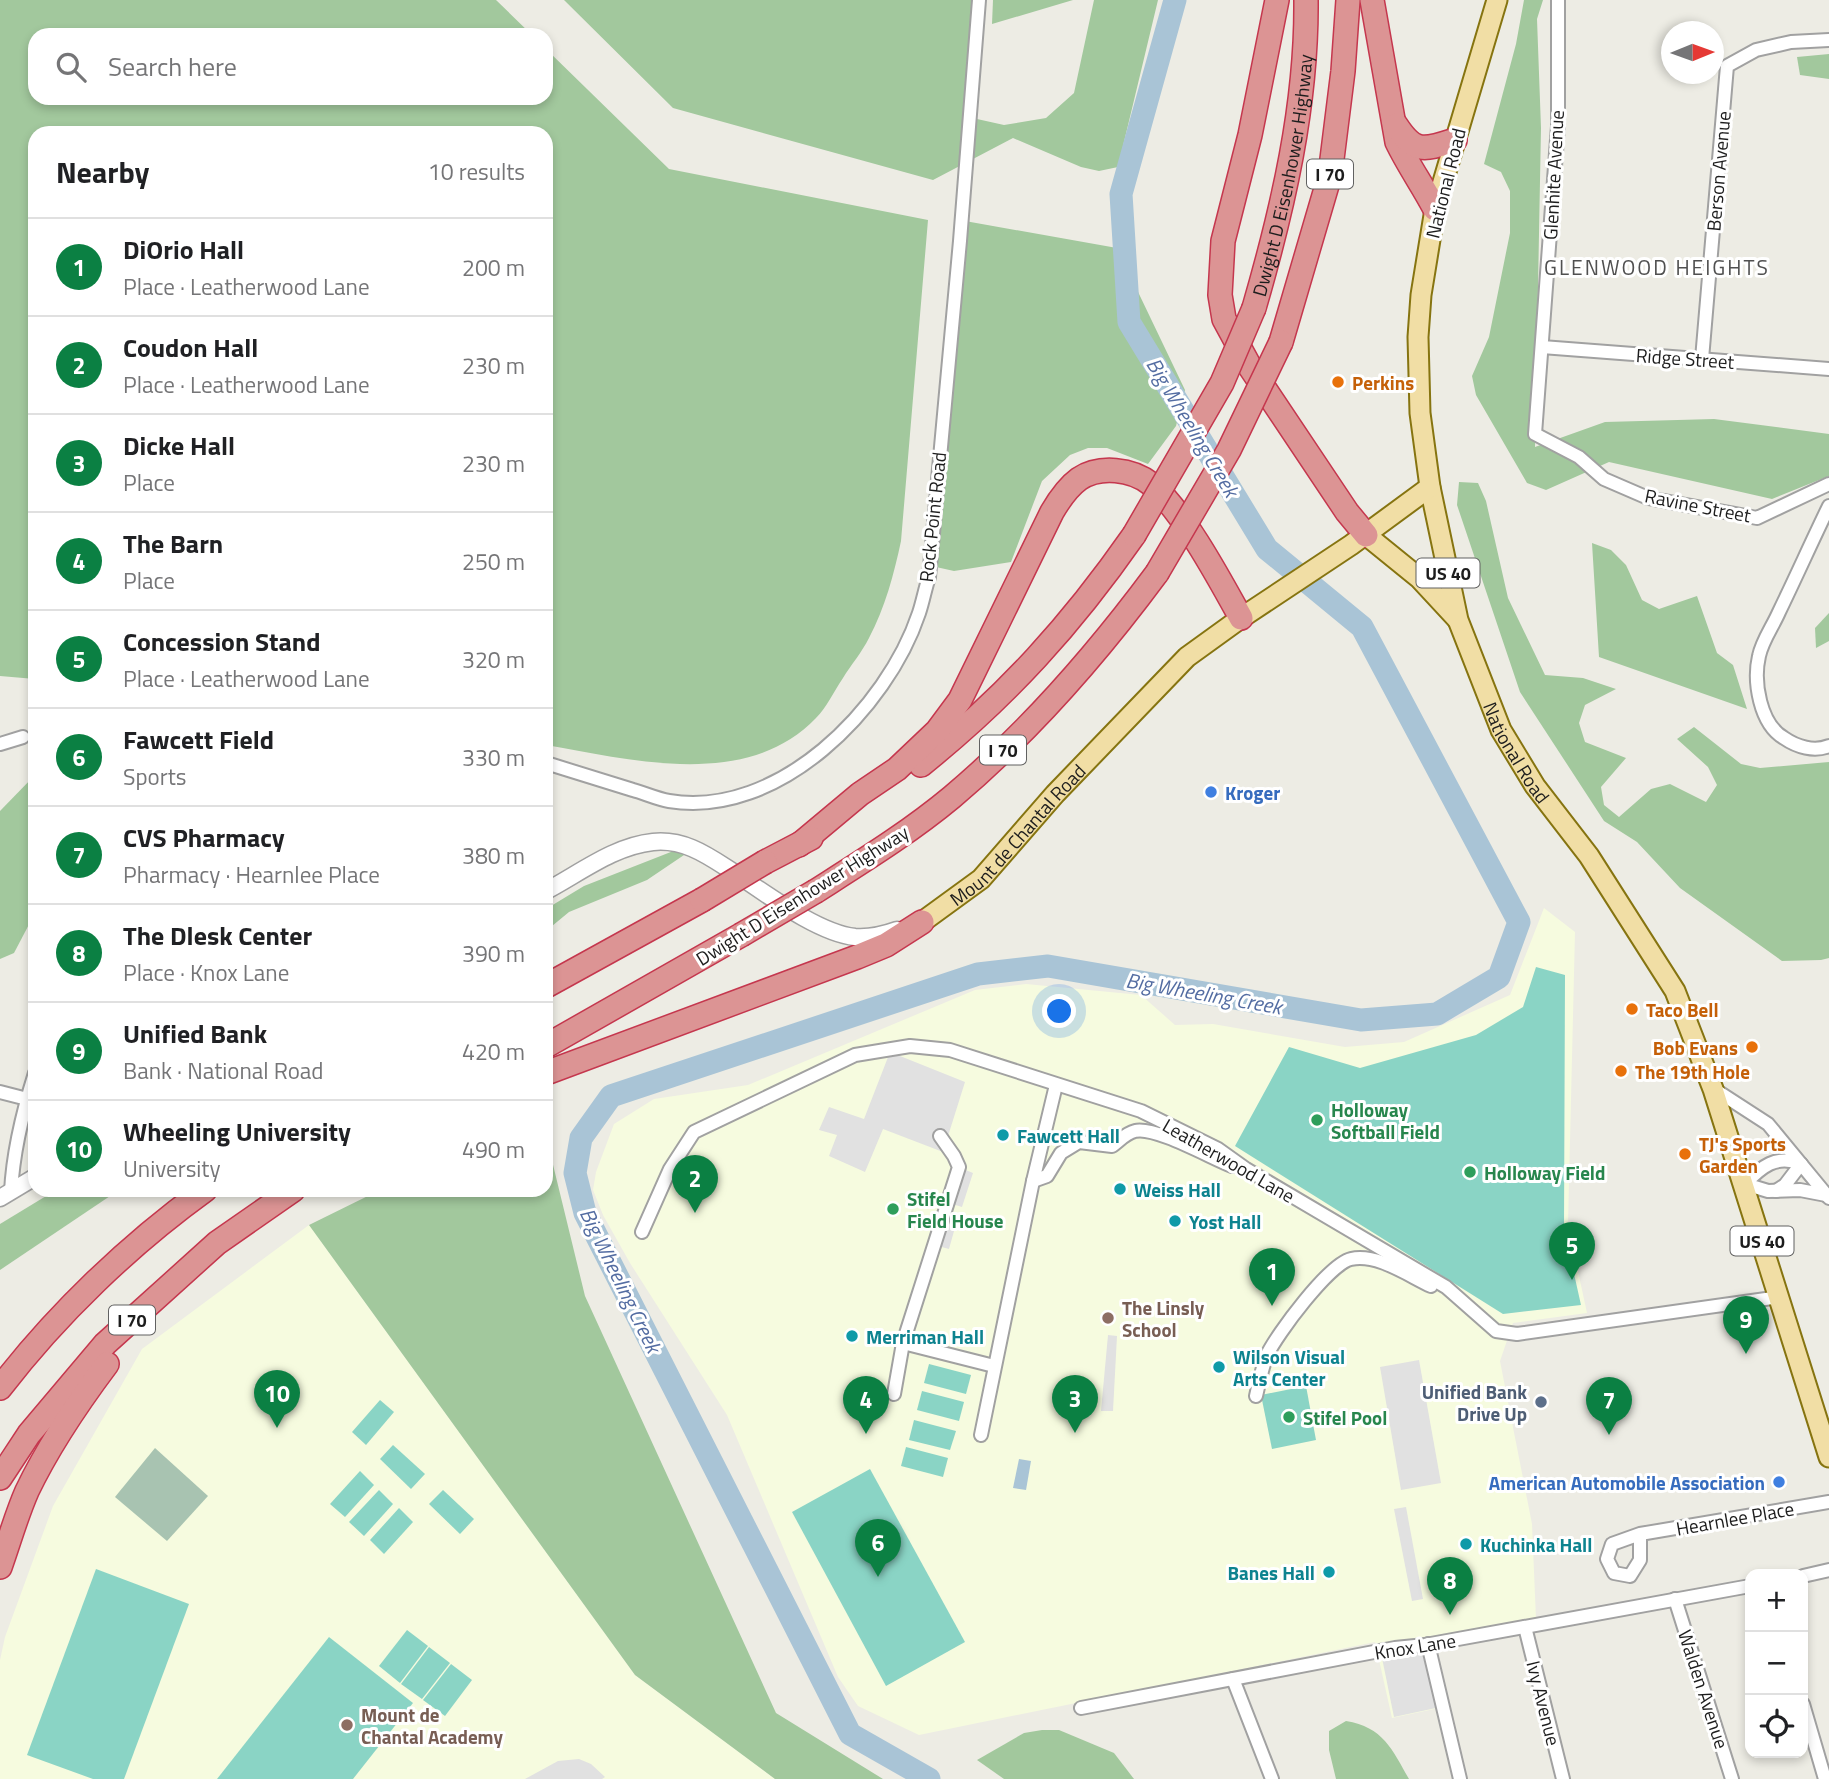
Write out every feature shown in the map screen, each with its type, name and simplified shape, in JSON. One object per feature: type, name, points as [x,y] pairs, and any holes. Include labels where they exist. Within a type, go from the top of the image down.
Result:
[{"type":"highway","points":[[1277,0],[1250,135],[1223,242],[1220,295],[1224,319],[1250,367],[1347,512],[1358,540]]},
{"type":"highway","name":"Dwight D Eisenhower Highway","points":[[553,982],[835,825],[894,786],[974,722],[1048,646],[1097,589],[1135,534],[1222,383],[1254,308],[1275,236],[1291,158],[1303,80],[1306,0]]},
{"type":"highway","name":"Dwight D Eisenhower Highway","points":[[553,1042],[816,891],[897,839],[953,797],[998,754],[1052,701],[1115,629],[1157,573],[1229,450],[1281,342],[1330,175],[1343,71],[1348,0]]},
{"type":"highway","points":[[1372,0],[1391,116],[1401,152],[1435,209]]},
{"type":"highway","points":[[1391,116],[1404,137],[1415,147],[1432,147],[1455,140]]},
{"type":"highway","points":[[799,845],[860,794],[897,769],[937,731],[960,700],[1052,512],[1060,498],[1079,479],[1089,474],[1119,470],[1136,475],[1151,484],[1175,512],[1216,574],[1250,612]]},
{"type":"highway","points":[[553,1070],[857,957],[886,945],[922,922]]},
{"type":"highway","name":"I 70","points":[[0,1388],[21,1361],[83,1296],[160,1223],[195,1197]]},
{"type":"highway","name":"I 70","points":[[0,1478],[29,1434],[105,1344],[217,1243],[283,1197]]},
{"type":"highway","points":[[0,1567],[26,1494],[43,1458],[69,1415],[164,1291]]},
{"type":"highway","points":[[0,1376],[21,1361]]},
{"type":"main road","name":"National Road","points":[[1497,0],[1435,209],[1421,295],[1418,337],[1420,413],[1430,487],[1458,620],[1501,730],[1535,786],[1589,856],[1675,991],[1713,1089],[1745,1184],[1829,1457]]},
{"type":"main road","name":"Mount de Chantal Road","points":[[922,922],[981,879],[1055,794],[1187,657],[1358,540],[1430,487]]},
{"type":"main road","points":[[1358,540],[1419,578],[1458,620]]},
{"type":"street","name":"Rock Point Road","points":[[553,765],[669,801],[733,799],[772,784],[844,732],[879,690],[904,646],[919,614],[929,577],[979,0]]},
{"type":"street","name":"Glenhite Avenue","points":[[1535,434],[1558,126],[1558,0]]},
{"type":"street","name":"Berson Avenue","points":[[1702,359],[1727,66],[1756,50],[1791,42],[1829,40]]},
{"type":"street","name":"Ridge Street","points":[[1542,347],[1829,369]]},
{"type":"street","name":"Ravine Street","points":[[1535,434],[1579,457],[1604,480],[1648,498],[1757,518],[1829,484]]},
{"type":"street","points":[[1829,506],[1759,655],[1758,683],[1762,708],[1776,734],[1806,748],[1829,746]]},
{"type":"street","points":[[0,744],[23,737]]},
{"type":"street","name":"Mount de Chantal Road","points":[[553,887],[621,849],[652,842],[670,842],[695,848],[819,925],[853,937],[878,936],[922,922]]},
{"type":"street","name":"Leatherwood Lane","points":[[642,1232],[670,1169],[694,1132],[855,1055],[910,1046],[950,1050],[1142,1111],[1218,1149],[1247,1170],[1446,1287],[1496,1331],[1517,1334],[1780,1297]]},
{"type":"street","points":[[981,1435],[1033,1181],[1056,1085]]},
{"type":"street","points":[[1713,1089],[1768,1124],[1827,1196]]},
{"type":"street","points":[[0,1092],[28,1099]]},
{"type":"street","points":[[5,1195],[28,1111]]},
{"type":"street","points":[[1033,1181],[1047,1176],[1061,1153],[1079,1142],[1112,1146],[1126,1135],[1140,1130],[1247,1170]]},
{"type":"street","points":[[894,1394],[903,1343],[959,1167],[940,1136]]},
{"type":"street","points":[[1745,1184],[1767,1164],[1785,1159],[1801,1164]]},
{"type":"street","points":[[1776,1192],[1801,1164]]},
{"type":"street","points":[[5,1195],[28,1181]]},
{"type":"street","points":[[1745,1184],[1776,1192],[1800,1189],[1827,1196]]},
{"type":"street","points":[[1256,1396],[1266,1357],[1275,1339],[1333,1268],[1351,1259],[1376,1260],[1463,1301]]},
{"type":"street","points":[[903,1343],[994,1366]]},
{"type":"street","name":"Hearnlee Place","points":[[1640,1534],[1829,1502]]},
{"type":"street","points":[[1808,1575],[1829,1570]]},
{"type":"street","name":"Knox Lane","points":[[1081,1709],[1395,1648],[1745,1587]]},
{"type":"street","name":"Walden Avenue","points":[[1675,1599],[1732,1779]]},
{"type":"street","name":"Ivy Avenue","points":[[1525,1627],[1563,1779]]},
{"type":"street","points":[[1428,1644],[1460,1779]]},
{"type":"street","points":[[1233,1679],[1272,1779]]},
{"type":"street","points":[[1808,1721],[1825,1779]]},
{"type":"shaded area","name":"The Linsly School","points":[[1544,908],[1575,932],[1568,1225],[1587,1313],[1513,1323],[1500,1361],[1532,1524],[1536,1619],[1425,1642],[1439,1708],[1392,1718],[1375,1642],[919,1735],[858,1706],[838,1677],[727,1415],[630,1263],[603,1215],[593,1190],[596,1172],[614,1124],[654,1099],[748,1085],[975,990],[1026,984],[1141,995],[1175,1025],[1213,1024],[1345,1047],[1404,1042],[1510,995]]},
{"type":"shaded area","points":[[1536,967],[1565,975],[1564,1229],[1581,1305],[1503,1314],[1235,1146],[1289,1047],[1360,1068],[1476,1035],[1523,1007]]},
{"type":"shaded area","points":[[890,1052],[965,1082],[943,1152],[883,1129],[865,1172],[829,1156],[837,1135],[819,1130],[829,1107],[864,1119]]},
{"type":"shaded area","points":[[963,1169],[973,1173],[962,1207],[952,1204]]},
{"type":"shaded area","points":[[946,1221],[956,1224],[949,1249],[938,1246]]},
{"type":"shaded area","points":[[309,1225],[635,1675],[775,1779],[0,1779],[0,1660],[5,1637],[53,1506],[142,1349]]},
{"type":"shaded area","points":[[1108,1335],[1117,1336],[1113,1411],[1101,1411]]},
{"type":"shaded area","points":[[1419,1360],[1441,1483],[1401,1490],[1380,1367]]},
{"type":"shaded area","points":[[929,1364],[971,1375],[966,1394],[924,1383]]},
{"type":"shaded area","name":"Stifel Pool","points":[[1306,1386],[1316,1440],[1272,1449],[1261,1395]]},
{"type":"shaded area","points":[[922,1391],[964,1402],[959,1421],[917,1410]]},
{"type":"shaded area","points":[[380,1400],[394,1412],[366,1445],[352,1432]]},
{"type":"shaded area","points":[[914,1420],[956,1431],[950,1450],[909,1440]]},
{"type":"shaded area","points":[[393,1445],[425,1474],[411,1489],[380,1459]]},
{"type":"shaded area","points":[[906,1447],[948,1458],[943,1477],[901,1466]]},
{"type":"shaded area","points":[[155,1448],[208,1496],[167,1541],[115,1497]]},
{"type":"shaded area","points":[[1019,1459],[1031,1461],[1026,1490],[1013,1488]]},
{"type":"shaded area","points":[[870,1469],[965,1642],[886,1686],[792,1512]]},
{"type":"shaded area","points":[[360,1471],[374,1485],[345,1517],[330,1504]]},
{"type":"shaded area","points":[[379,1490],[393,1504],[364,1536],[349,1522]]},
{"type":"shaded area","points":[[443,1490],[474,1519],[460,1534],[429,1504]]},
{"type":"shaded area","points":[[1406,1507],[1423,1599],[1412,1601],[1394,1509]]},
{"type":"shaded area","points":[[399,1508],[413,1522],[384,1554],[370,1540]]},
{"type":"shaded area","points":[[96,1569],[189,1604],[124,1779],[93,1779],[27,1755]]},
{"type":"shaded area","points":[[407,1630],[428,1646],[400,1683],[379,1666]]},
{"type":"shaded area","points":[[329,1637],[413,1703],[353,1779],[217,1779]]},
{"type":"shaded area","points":[[429,1647],[450,1663],[422,1699],[401,1684]]},
{"type":"shaded area","points":[[1424,1648],[1436,1708],[1394,1717],[1382,1658]]},
{"type":"shaded area","points":[[451,1664],[472,1680],[445,1716],[423,1700]]},
{"type":"shaded area","points":[[579,1759],[591,1764],[605,1777],[525,1779],[558,1761]]},
{"type":"green space","points":[[0,0],[496,0],[525,28],[28,28],[28,105],[553,105],[553,56],[669,169],[928,220],[901,541],[875,627],[820,714],[788,740],[757,755],[723,762],[651,762],[553,746],[553,126],[28,126],[28,678],[0,676]]},
{"type":"green space","points":[[564,0],[976,0],[968,117],[1004,125],[1046,118],[1074,93],[1094,0],[1158,0],[1118,167],[1099,171],[1081,167],[1013,138],[933,180],[673,108]]},
{"type":"green space","points":[[993,0],[1073,0],[992,24]]},
{"type":"green space","points":[[1524,0],[1543,0],[1537,19],[1541,128],[1535,447],[1605,422],[1714,419],[1829,434],[1829,476],[1772,499],[1609,462],[1546,490],[1527,483],[1476,395],[1472,376],[1489,337],[1510,233],[1510,191],[1501,172],[1484,164],[1516,44]]},
{"type":"green space","points":[[1829,54],[1829,79],[1800,75],[1797,57]]},
{"type":"green space","points":[[965,221],[1117,248],[1185,390],[1176,426],[1148,464],[1107,448],[1088,448],[1070,455],[1042,481],[1011,562],[954,571],[936,567]]},
{"type":"green space","points":[[1459,482],[1478,483],[1486,501],[1508,598],[1545,675],[1583,678],[1616,689],[1585,705],[1579,723],[1585,742],[1626,758],[1601,787],[1604,805],[1619,817],[1651,789],[1670,784],[1706,802],[1717,785],[1708,767],[1677,739],[1694,727],[1741,764],[1760,768],[1829,762],[1829,958],[1782,961],[1680,888],[1637,842],[1604,821],[1520,692],[1457,505]]},
{"type":"green space","points":[[1592,543],[1611,550],[1626,565],[1642,600],[1659,609],[1697,596],[1717,653],[1733,665],[1747,709],[1599,657]]},
{"type":"green space","points":[[1829,613],[1829,641],[1816,648],[1815,628]]},
{"type":"green space","points":[[28,782],[28,926],[14,953],[0,959],[0,811]]},
{"type":"green space","points":[[681,848],[687,853],[647,880],[569,912],[553,925],[553,905],[584,886]]},
{"type":"green space","points":[[553,1165],[585,1296],[776,1713],[883,1779],[775,1779],[635,1675],[309,1225],[366,1197],[553,1197]]},
{"type":"green space","points":[[44,1197],[109,1197],[0,1270],[0,1224]]},
{"type":"green space","points":[[1346,1721],[1369,1728],[1378,1734],[1391,1749],[1409,1779],[1336,1779],[1329,1750],[1329,1731]]},
{"type":"green space","points":[[1059,1730],[1114,1753],[1134,1779],[1004,1779],[977,1760],[1024,1733]]},
{"type":"waterway","name":"Big Wheeling Creek","points":[[929,1779],[850,1734],[585,1213],[575,1173],[581,1138],[611,1096],[978,974],[1048,966],[1361,1020],[1437,1014],[1499,977],[1519,922],[1362,627],[1267,549],[1129,322],[1121,194],[1175,0]]},
{"type":"place","name":"Perkins","points":[[1338,382]]},
{"type":"place","name":"Kroger","points":[[1211,792]]},
{"type":"place","name":"Taco Bell","points":[[1632,1009]]},
{"type":"place","name":"Bob Evans","points":[[1752,1047]]},
{"type":"place","name":"The 19th Hole","points":[[1621,1071]]},
{"type":"place","name":"Holloway Softball Field","points":[[1317,1120]]},
{"type":"place","name":"Fawcett Hall","points":[[1003,1135]]},
{"type":"place","name":"TJ's Sports Garden","points":[[1685,1154]]},
{"type":"place","name":"Holloway Field","points":[[1470,1172]]},
{"type":"place","name":"Weiss Hall","points":[[1120,1189]]},
{"type":"place","name":"Stifel Field House","points":[[893,1209]]},
{"type":"place","name":"Coudon Hall","points":[[695,1213]]},
{"type":"place","name":"Yost Hall","points":[[1175,1221]]},
{"type":"place","name":"Concession Stand","points":[[1572,1280]]},
{"type":"place","name":"DiOrio Hall","points":[[1272,1306]]},
{"type":"place","name":"The Linsly School","points":[[1108,1318]]},
{"type":"place","name":"Merriman Hall","points":[[852,1336]]},
{"type":"place","name":"Unified Bank","points":[[1746,1354]]},
{"type":"place","name":"Wilson Visual Arts Center","points":[[1219,1367]]},
{"type":"place","name":"Unified Bank Drive Up","points":[[1541,1402]]},
{"type":"place","name":"Stifel Pool","points":[[1289,1417]]},
{"type":"place","name":"Wheeling University","points":[[277,1428]]},
{"type":"place","name":"Dicke Hall","points":[[1075,1433]]},
{"type":"place","name":"The Barn","points":[[866,1434]]},
{"type":"place","name":"CVS Pharmacy","points":[[1609,1435]]},
{"type":"place","name":"American Automobile Association","points":[[1779,1482]]},
{"type":"place","name":"Kuchinka Hall","points":[[1466,1544]]},
{"type":"place","name":"Banes Hall","points":[[1329,1572]]},
{"type":"place","name":"Fawcett Field","points":[[878,1577]]},
{"type":"place","name":"The Dlesk Center","points":[[1450,1615]]},
{"type":"place","name":"Mount de Chantal Academy","points":[[347,1725]]},
{"type":"district","name":"GLENWOOD HEIGHTS","points":[[1657,267]]}]
